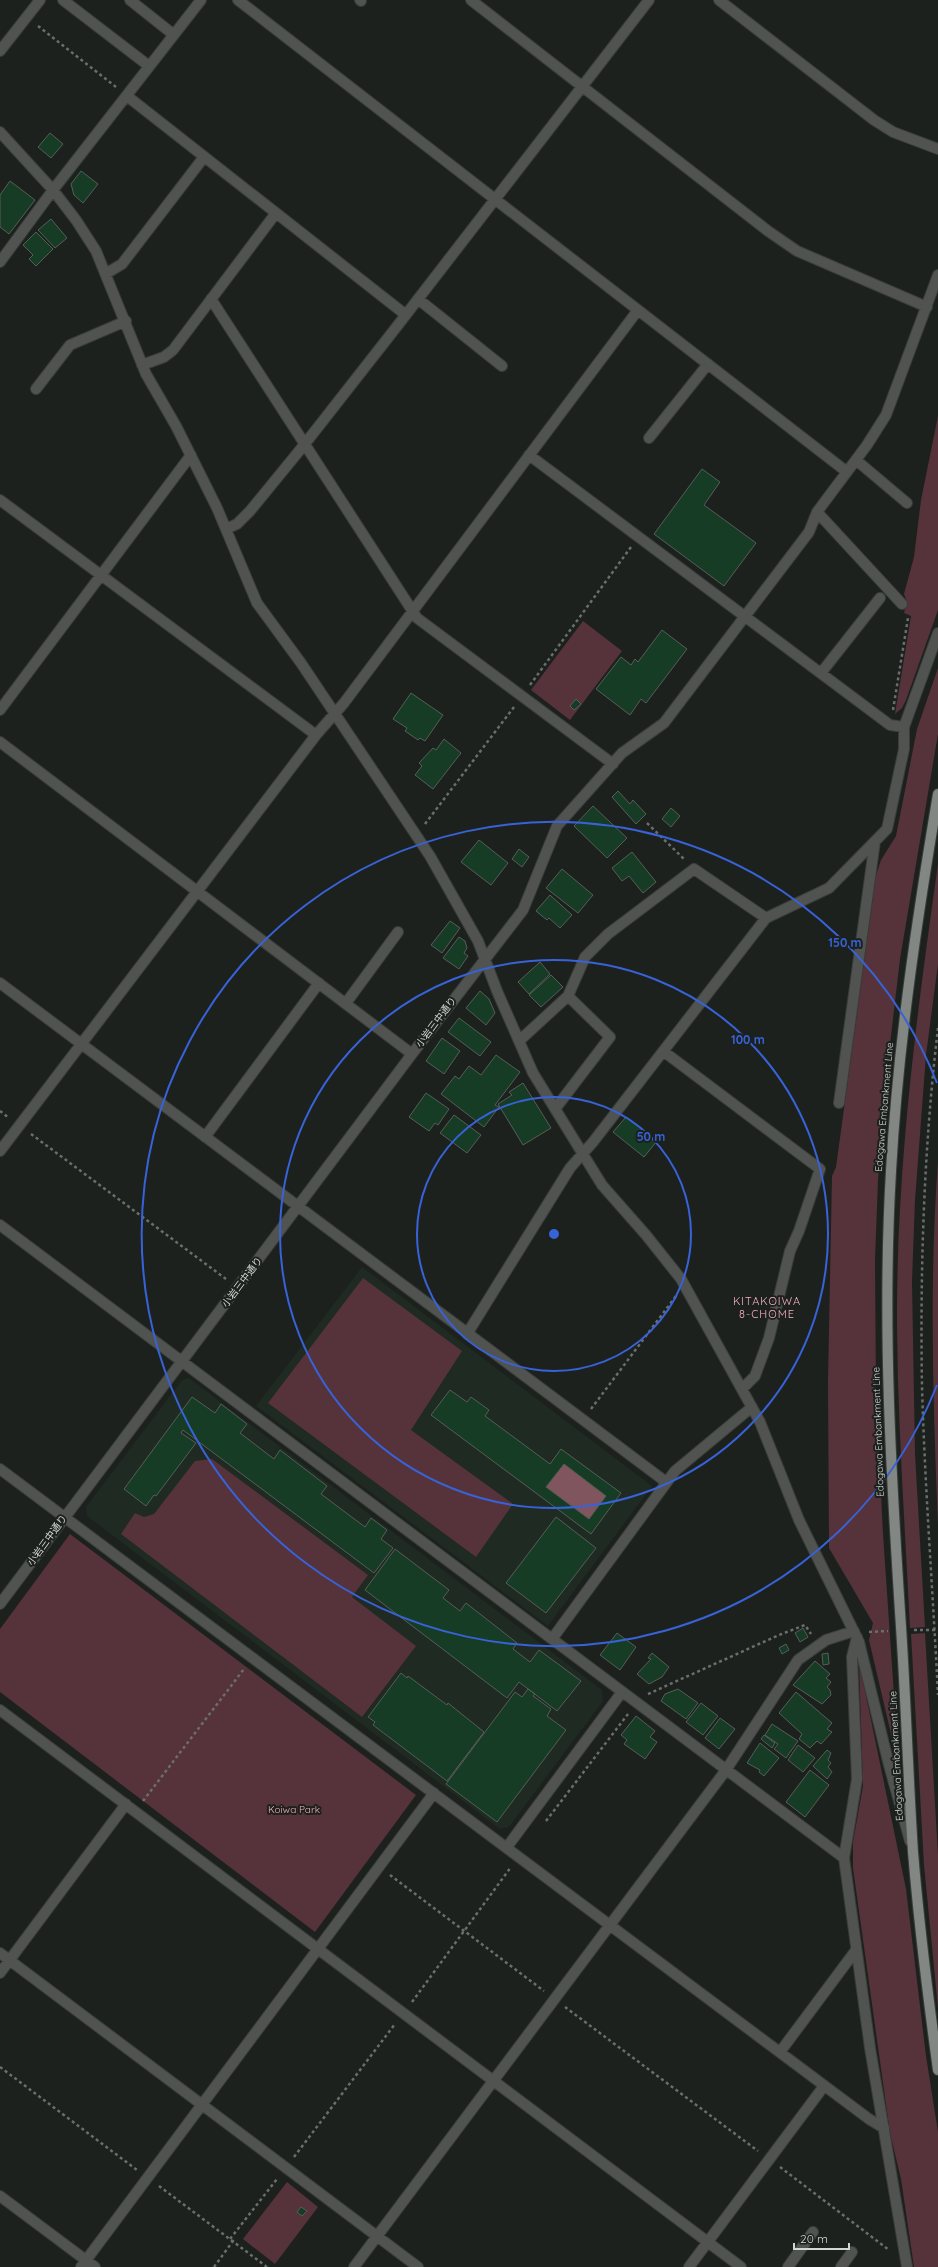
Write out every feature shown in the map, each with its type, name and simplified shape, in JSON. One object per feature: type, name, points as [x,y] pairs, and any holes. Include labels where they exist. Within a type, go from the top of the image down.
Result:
[{"type":"main road","name":"Edogawa Embankment Line","points":[[938,794],[909,979],[895,1106],[887,1266],[887,1361],[892,1494],[914,1853],[919,1922],[938,2070]]},
{"type":"street","points":[[0,51],[40,0]]},
{"type":"street","points":[[63,0],[149,66]]},
{"type":"street","points":[[130,0],[174,35]]},
{"type":"street","points":[[1,259],[149,66],[202,0]]},
{"type":"street","points":[[238,0],[847,472]]},
{"type":"street","points":[[471,0],[768,231],[797,251],[927,307]]},
{"type":"street","points":[[226,529],[237,524],[250,511],[304,445],[418,300],[649,0]]},
{"type":"street","points":[[719,0],[874,120],[893,132],[938,149]]},
{"type":"street","points":[[127,96],[406,315]]},
{"type":"street","points":[[0,132],[53,190],[86,234],[107,273],[142,365],[192,455],[226,529],[257,603],[334,713],[430,856],[478,941],[533,1073],[602,1185],[646,1235],[684,1285],[752,1407],[805,1533],[855,1634],[864,1658],[889,1765],[914,1853]]},
{"type":"street","points":[[107,273],[122,264],[204,157]]},
{"type":"street","points":[[142,365],[164,357],[173,350],[276,213]]},
{"type":"street","name":"小岩三中通り","points":[[0,1604],[412,1054],[523,910],[557,826],[622,753],[664,723],[809,532],[817,512],[856,460],[886,415],[938,275]]},
{"type":"street","points":[[211,299],[417,618],[613,764]]},
{"type":"street","points":[[418,300],[502,366]]},
{"type":"street","points":[[0,1151],[316,735],[412,612],[638,310]]},
{"type":"street","points":[[36,389],[70,345],[126,321]]},
{"type":"street","points":[[649,438],[708,364]]},
{"type":"street","points":[[0,710],[192,455]]},
{"type":"street","points":[[529,455],[890,725],[904,727]]},
{"type":"street","points":[[856,460],[907,503]]},
{"type":"street","points":[[0,500],[316,735]]},
{"type":"street","points":[[817,512],[902,604]]},
{"type":"street","points":[[821,673],[880,598]]},
{"type":"street","points":[[467,1334],[537,1218],[570,1168],[582,1152],[593,1142],[766,918],[829,888],[887,829],[904,749],[904,727],[938,633]]},
{"type":"street","points":[[0,742],[412,1054]]},
{"type":"street","points":[[839,1103],[876,841]]},
{"type":"street","points":[[519,1041],[568,996],[585,957],[608,934],[694,870],[766,918]]},
{"type":"street","points":[[346,1003],[398,932]]},
{"type":"street","points":[[0,983],[666,1482]]},
{"type":"street","points":[[205,1137],[319,983]]},
{"type":"street","points":[[555,1109],[610,1037],[568,996]]},
{"type":"street","points":[[663,1051],[820,1169],[802,1223],[790,1251],[769,1338],[755,1376],[742,1389]]},
{"type":"street","points":[[0,1225],[844,1858]]},
{"type":"street","points":[[552,1639],[675,1471],[752,1407]]},
{"type":"street","points":[[0,1469],[507,1847],[869,2120],[884,2128]]},
{"type":"street","points":[[354,2267],[726,1770],[798,1660],[826,1640],[855,1634]]},
{"type":"street","points":[[855,1634],[852,1657],[857,1779],[844,1858],[870,2048],[907,2264]]},
{"type":"street","points":[[507,1847],[622,1692]]},
{"type":"street","points":[[0,1710],[741,2267]]},
{"type":"street","points":[[83,2264],[434,1793]]},
{"type":"street","points":[[0,1972],[126,1804]]},
{"type":"street","points":[[780,2052],[856,1950]]},
{"type":"street","points":[[0,1953],[418,2267]]},
{"type":"street","points":[[689,2267],[824,2086]]},
{"type":"street","points":[[0,2196],[83,2264],[94,2267]]},
{"type":"street","points":[[788,2267],[813,2232]]},
{"type":"street","points":[[841,2267],[852,2252]]},
{"type":"path","points":[[27,16],[127,96]]},
{"type":"path","points":[[424,825],[522,696],[639,537]]},
{"type":"path","points":[[892,713],[908,618]]},
{"type":"path","points":[[646,823],[694,870]]},
{"type":"path","points":[[938,1028],[928,1149],[922,1280],[922,1387],[933,1630],[938,1695]]},
{"type":"path","points":[[0,1111],[238,1288]]},
{"type":"path","points":[[582,1420],[684,1285]]},
{"type":"path","points":[[644,1696],[805,1625],[811,1635]]},
{"type":"path","points":[[923,1630],[938,1630]]},
{"type":"path","points":[[867,1632],[891,1631]]},
{"type":"path","points":[[140,1805],[249,1663]]},
{"type":"path","points":[[545,1822],[631,1710]]},
{"type":"path","points":[[380,1867],[907,2264]]},
{"type":"path","points":[[409,2005],[511,1867]]},
{"type":"path","points":[[291,2161],[398,2021]]},
{"type":"path","points":[[0,2067],[267,2267]]},
{"type":"path","points":[[230,2239],[281,2174]]},
{"type":"path","points":[[214,2267],[233,2241]]},
{"type":"shaded area","points":[[362,1267],[652,1486],[548,1626],[256,1406]]},
{"type":"shaded area","points":[[189,1378],[602,1690],[603,1701],[509,1827],[500,1829],[87,1516],[86,1507],[182,1380]]},
{"type":"shaded area","points":[[564,1464],[606,1496],[589,1519],[546,1487]]},
{"type":"green space","points":[[938,416],[938,610],[906,700],[902,708],[895,714],[911,616],[904,613],[907,602],[904,594],[914,557],[921,500]]},
{"type":"green space","points":[[583,621],[622,651],[570,720],[531,690]]},
{"type":"green space","points":[[938,668],[938,734],[900,959],[885,1087],[878,1180],[875,1260],[876,1393],[883,1534],[899,1768],[869,1640],[873,1623],[829,1548],[828,1381],[832,1176],[836,1167],[876,875],[881,860],[896,836],[917,729]]},
{"type":"green space","points":[[938,864],[938,964],[926,1055],[915,1200],[912,1281],[915,1454],[925,1627],[910,1628],[902,1478],[897,1328],[900,1211],[915,1037]]},
{"type":"green space","points":[[938,1161],[938,1526],[933,1389],[933,1297],[935,1206]]},
{"type":"green space","points":[[363,1278],[462,1351],[411,1430],[513,1504],[476,1557],[268,1403]]},
{"type":"green space","points":[[212,1459],[368,1575],[352,1597],[416,1646],[362,1717],[121,1534],[135,1513],[144,1517],[154,1514],[195,1461]]},
{"type":"green space","name":"Koiwa Park","points":[[70,1534],[416,1795],[315,1932],[0,1692],[0,1629]]},
{"type":"green space","points":[[925,1633],[938,1855],[938,2008],[924,1865],[911,1634]]},
{"type":"green space","points":[[859,1662],[906,1889],[926,2056],[938,2132],[938,2267],[914,2267],[901,2179],[890,2133],[853,1868],[853,1842],[863,1786]]},
{"type":"green space","points":[[287,2182],[318,2207],[275,2264],[243,2239]]},
{"type":"building","points":[[50,133],[63,144],[51,158],[38,147]]},
{"type":"building","points":[[81,171],[98,184],[83,203],[74,195],[71,184]]},
{"type":"building","points":[[10,181],[35,200],[9,234],[0,227],[0,195]]},
{"type":"building","points":[[51,219],[67,238],[55,248],[38,230]]},
{"type":"building","points":[[36,232],[53,249],[36,266],[29,259],[33,255],[23,245]]},
{"type":"building","points":[[702,469],[720,482],[704,505],[756,543],[724,586],[654,534]]},
{"type":"building","points":[[662,630],[687,649],[646,703],[641,699],[630,715],[596,689],[621,657],[631,665],[635,659],[638,662]]},
{"type":"building","points":[[411,693],[443,715],[425,741],[420,738],[418,740],[405,731],[407,728],[393,719]]},
{"type":"building","points":[[576,699],[581,704],[574,710],[570,706]]},
{"type":"building","points":[[444,739],[461,753],[433,789],[415,775],[422,766],[419,763],[433,748],[436,750]]},
{"type":"building","points":[[618,791],[630,804],[633,800],[646,814],[636,824],[612,797]]},
{"type":"building","points":[[593,806],[627,838],[607,858],[574,826]]},
{"type":"building","points":[[671,808],[680,816],[671,827],[662,819]]},
{"type":"building","points":[[479,840],[508,863],[491,885],[461,862]]},
{"type":"building","points":[[519,849],[529,857],[522,867],[512,859]]},
{"type":"building","points":[[632,852],[656,882],[643,893],[629,876],[622,881],[612,868]]},
{"type":"building","points":[[562,869],[593,895],[578,913],[546,888]]},
{"type":"building","points":[[550,895],[572,915],[560,928],[549,918],[547,920],[536,911]]},
{"type":"building","points":[[450,921],[460,928],[442,953],[431,945]]},
{"type":"building","points":[[459,937],[465,941],[467,948],[464,953],[468,956],[459,969],[443,958]]},
{"type":"building","points":[[540,962],[550,974],[529,994],[518,982]]},
{"type":"building","points":[[551,975],[563,987],[541,1007],[529,995]]},
{"type":"building","points":[[480,991],[489,999],[495,1013],[486,1025],[466,1008]]},
{"type":"building","points":[[459,1018],[491,1042],[480,1056],[448,1032]]},
{"type":"building","points":[[442,1038],[460,1051],[444,1074],[426,1061]]},
{"type":"building","points":[[496,1055],[520,1072],[495,1105],[499,1107],[484,1127],[441,1094],[455,1076],[459,1079],[469,1066],[481,1075]]},
{"type":"building","points":[[523,1083],[551,1128],[523,1145],[498,1104],[512,1095],[509,1092]]},
{"type":"building","points":[[426,1093],[449,1109],[438,1125],[435,1123],[429,1131],[409,1117]]},
{"type":"building","points":[[454,1115],[481,1135],[467,1153],[440,1133]]},
{"type":"building","points":[[626,1117],[657,1141],[644,1157],[613,1132]]},
{"type":"building","points":[[450,1390],[467,1402],[471,1397],[489,1410],[485,1416],[550,1464],[561,1449],[621,1493],[591,1534],[431,1415]],"holes":[[[564,1464],[606,1496],[589,1519],[546,1487]]]},
{"type":"building","points":[[192,1397],[215,1413],[221,1404],[247,1424],[240,1433],[274,1459],[280,1450],[327,1486],[321,1494],[365,1527],[371,1518],[387,1530],[381,1539],[393,1548],[374,1573],[183,1430],[181,1433],[196,1443],[156,1496],[154,1495],[146,1506],[124,1489]]},
{"type":"building","points":[[556,1517],[596,1548],[546,1613],[506,1583]]},
{"type":"building","points":[[395,1549],[449,1590],[443,1598],[460,1611],[466,1603],[517,1643],[513,1649],[530,1662],[539,1650],[581,1681],[557,1711],[519,1682],[507,1698],[365,1590]]},
{"type":"building","points":[[803,1628],[808,1637],[800,1642],[795,1633]]},
{"type":"building","points":[[617,1633],[636,1647],[620,1670],[600,1655]]},
{"type":"building","points":[[786,1644],[789,1650],[782,1654],[779,1648]]},
{"type":"building","points":[[652,1653],[669,1667],[662,1677],[649,1684],[637,1674],[651,1659],[648,1658]]},
{"type":"building","points":[[828,1653],[829,1664],[823,1665],[822,1654]]},
{"type":"building","points":[[815,1661],[830,1674],[826,1678],[831,1682],[827,1687],[830,1690],[831,1695],[822,1704],[793,1685]]},
{"type":"building","points":[[401,1673],[407,1678],[408,1676],[447,1705],[448,1703],[484,1732],[447,1781],[373,1725],[375,1722],[368,1717]]},
{"type":"building","points":[[528,1689],[535,1694],[533,1696],[551,1709],[547,1716],[566,1730],[497,1822],[446,1784],[515,1692],[522,1697]]},
{"type":"building","points":[[678,1689],[698,1703],[686,1719],[661,1701],[665,1694]]},
{"type":"building","points":[[796,1692],[832,1723],[827,1729],[832,1732],[821,1744],[817,1741],[810,1748],[799,1739],[802,1734],[779,1713]]},
{"type":"building","points":[[701,1703],[718,1716],[703,1735],[686,1722]]},
{"type":"building","points":[[636,1716],[655,1731],[650,1737],[657,1742],[645,1759],[624,1744],[627,1740],[621,1735]]},
{"type":"building","points":[[720,1718],[735,1729],[719,1749],[705,1738]]},
{"type":"building","points":[[772,1724],[798,1741],[786,1758],[774,1749],[778,1744],[765,1735]]},
{"type":"building","points":[[764,1735],[775,1743],[772,1748],[761,1739]]},
{"type":"building","points":[[760,1743],[779,1758],[764,1776],[759,1772],[760,1770],[747,1763]]},
{"type":"building","points":[[798,1745],[815,1758],[803,1772],[788,1760]]},
{"type":"building","points":[[827,1750],[831,1753],[828,1760],[831,1763],[828,1767],[832,1772],[827,1779],[813,1766]]},
{"type":"building","points":[[810,1770],[829,1785],[805,1817],[786,1802]]},
{"type":"building","points":[[301,2207],[307,2211],[302,2216],[297,2212]]},
{"type":"district","name":"KITAKOIWA 8-CHOME","points":[[767,1307]]}]
